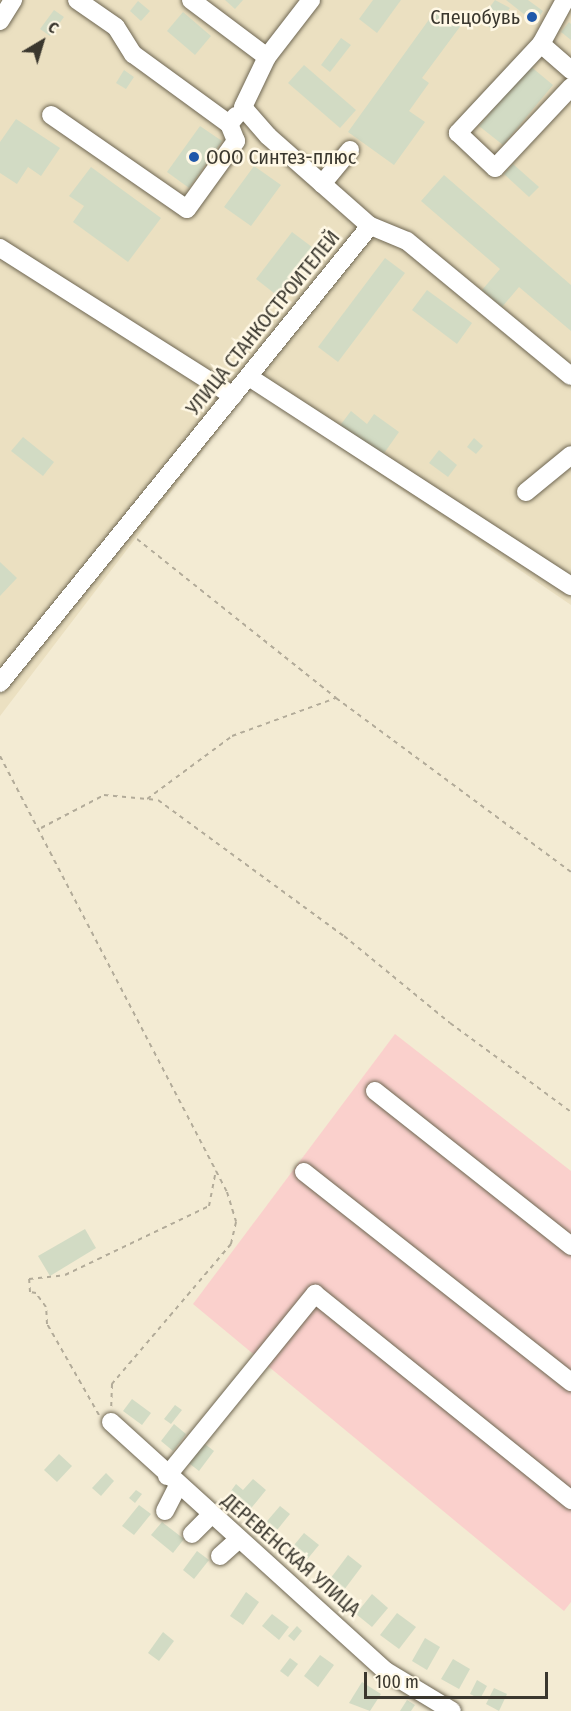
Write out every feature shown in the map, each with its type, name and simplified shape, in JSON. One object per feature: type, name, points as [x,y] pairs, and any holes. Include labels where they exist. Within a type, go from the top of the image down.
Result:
[{"type":"street","points":[[0,21],[13,0]]},
{"type":"street","points":[[51,115],[187,208],[236,141],[230,124],[133,54],[116,27],[77,0]]},
{"type":"street","points":[[191,0],[267,57]]},
{"type":"street","points":[[230,124],[243,107],[267,57],[311,0]]},
{"type":"street","points":[[565,0],[541,44],[458,133],[495,168],[571,87]]},
{"type":"street","points":[[541,44],[571,70]]},
{"type":"street","name":"УЛИЦА СТАНКОСТРОИТЕЛЕЙ","points":[[0,683],[370,226],[322,184],[243,107]]},
{"type":"street","points":[[322,184],[350,150]]},
{"type":"street","points":[[366,224],[407,241],[571,376]]},
{"type":"street","points":[[0,248],[233,396]]},
{"type":"street","points":[[249,377],[571,586]]},
{"type":"street","points":[[526,492],[571,455]]},
{"type":"street","points":[[375,1091],[571,1246]]},
{"type":"street","points":[[304,1172],[571,1382]]},
{"type":"street","points":[[165,1511],[172,1481],[315,1294],[571,1500]]},
{"type":"street","name":"ДЕРЕВЕНСКАЯ УЛИЦА","points":[[111,1422],[172,1481],[386,1671],[452,1711]]},
{"type":"street","points":[[192,1534],[211,1515]]},
{"type":"street","points":[[220,1556],[238,1540]]},
{"type":"path","points":[[125,529],[336,698],[571,872]]},
{"type":"path","points":[[147,799],[232,736],[336,698]]},
{"type":"path","points":[[0,756],[41,828],[216,1171],[236,1222],[231,1244],[112,1384],[111,1422],[93,1412],[82,1381],[47,1324],[45,1307],[36,1293],[30,1292],[29,1279],[64,1275],[209,1206],[216,1171]]},
{"type":"path","points":[[41,828],[104,795],[158,800],[256,870],[571,1112]]},
{"type":"shaded area","points":[[0,0],[571,0],[571,605],[251,387],[0,716]]},
{"type":"shaded area","points":[[395,1034],[571,1171],[571,1602],[564,1611],[193,1304]]},
{"type":"building","points":[[225,0],[243,0],[235,9]]},
{"type":"building","points":[[373,0],[401,0],[377,33],[359,19]]},
{"type":"building","points":[[495,0],[510,8],[493,30],[480,20]]},
{"type":"building","name":"Спецобувь","points":[[506,0],[528,0],[543,11],[535,23]]},
{"type":"building","points":[[138,1],[150,11],[141,21],[130,11]]},
{"type":"building","points":[[438,7],[462,24],[422,78],[429,83],[409,111],[425,122],[394,165],[348,132]]},
{"type":"building","points":[[54,10],[64,17],[50,36],[40,29]]},
{"type":"building","points":[[183,12],[211,36],[195,55],[167,31]]},
{"type":"building","points":[[569,22],[571,24],[571,40],[561,32]]},
{"type":"building","points":[[341,38],[351,45],[330,72],[321,65]]},
{"type":"building","points":[[304,65],[356,110],[340,128],[288,83]]},
{"type":"building","points":[[529,65],[553,85],[503,145],[479,126]]},
{"type":"building","points":[[124,70],[134,77],[126,89],[116,83]]},
{"type":"building","points":[[16,119],[60,148],[41,176],[28,167],[17,184],[0,173],[0,142]]},
{"type":"building","name":"ООО Синтез-плюс","points":[[200,126],[222,141],[189,188],[167,172]]},
{"type":"building","points":[[513,164],[539,187],[529,197],[504,174]]},
{"type":"building","points":[[254,166],[281,185],[251,226],[224,207]]},
{"type":"building","points":[[91,167],[161,218],[128,262],[73,222],[84,206],[69,196]]},
{"type":"building","points":[[444,175],[571,285],[571,331],[519,287],[502,307],[482,290],[500,269],[421,201]]},
{"type":"building","points":[[292,232],[316,250],[279,297],[256,279]]},
{"type":"building","points":[[385,258],[405,273],[338,362],[318,347]]},
{"type":"building","points":[[427,290],[472,323],[457,344],[412,310]]},
{"type":"building","points":[[351,411],[367,424],[374,414],[399,432],[380,459],[338,428]]},
{"type":"building","points":[[23,437],[54,462],[43,476],[11,451]]},
{"type":"building","points":[[474,438],[483,446],[476,454],[467,447]]},
{"type":"building","points":[[439,450],[457,465],[448,477],[429,463]]},
{"type":"building","points":[[0,562],[17,578],[0,596]]},
{"type":"building","points":[[85,1229],[96,1248],[50,1276],[38,1256]]},
{"type":"building","points":[[132,1399],[151,1413],[142,1425],[123,1411]]},
{"type":"building","points":[[175,1405],[182,1410],[171,1424],[164,1419]]},
{"type":"building","points":[[174,1424],[186,1434],[173,1451],[161,1441]]},
{"type":"building","points":[[201,1441],[214,1451],[199,1471],[186,1461]]},
{"type":"building","points":[[59,1454],[72,1466],[57,1482],[44,1470]]},
{"type":"building","points":[[106,1473],[114,1481],[101,1496],[92,1488]]},
{"type":"building","points":[[253,1479],[266,1490],[248,1512],[228,1495],[236,1484],[243,1490]]},
{"type":"building","points":[[136,1490],[142,1494],[135,1503],[129,1498]]},
{"type":"building","points":[[139,1505],[151,1514],[134,1535],[122,1526]]},
{"type":"building","points":[[280,1506],[290,1514],[273,1535],[262,1527]]},
{"type":"building","points":[[162,1522],[184,1539],[173,1553],[151,1535]]},
{"type":"building","points":[[304,1533],[319,1545],[305,1562],[290,1550]]},
{"type":"building","points":[[197,1551],[209,1560],[194,1579],[183,1570]]},
{"type":"building","points":[[348,1555],[362,1566],[341,1594],[327,1583]]},
{"type":"building","points":[[246,1592],[259,1602],[243,1625],[230,1616]]},
{"type":"building","points":[[372,1594],[388,1608],[372,1627],[356,1614]]},
{"type":"building","points":[[397,1613],[416,1627],[399,1649],[380,1635]]},
{"type":"building","points":[[272,1614],[289,1627],[279,1640],[262,1626]]},
{"type":"building","points":[[297,1626],[302,1631],[294,1641],[288,1636]]},
{"type":"building","points":[[163,1632],[174,1641],[159,1661],[148,1653]]},
{"type":"building","points":[[425,1638],[440,1647],[427,1670],[412,1661]]},
{"type":"building","points":[[320,1655],[334,1665],[318,1687],[304,1676]]},
{"type":"building","points":[[290,1658],[298,1664],[288,1677],[280,1671]]},
{"type":"building","points":[[453,1659],[470,1669],[459,1689],[441,1679]]},
{"type":"building","points":[[477,1680],[487,1686],[480,1699],[470,1694]]},
{"type":"building","points":[[362,1682],[381,1694],[370,1711],[349,1703]]},
{"type":"building","points":[[494,1688],[507,1694],[499,1711],[486,1704]]},
{"type":"building","points":[[407,1700],[415,1705],[411,1711],[400,1711]]},
{"type":"place","name":"Спецобувь","points":[[532,17]]},
{"type":"place","name":"ООО Синтез-плюс","points":[[194,157]]}]
